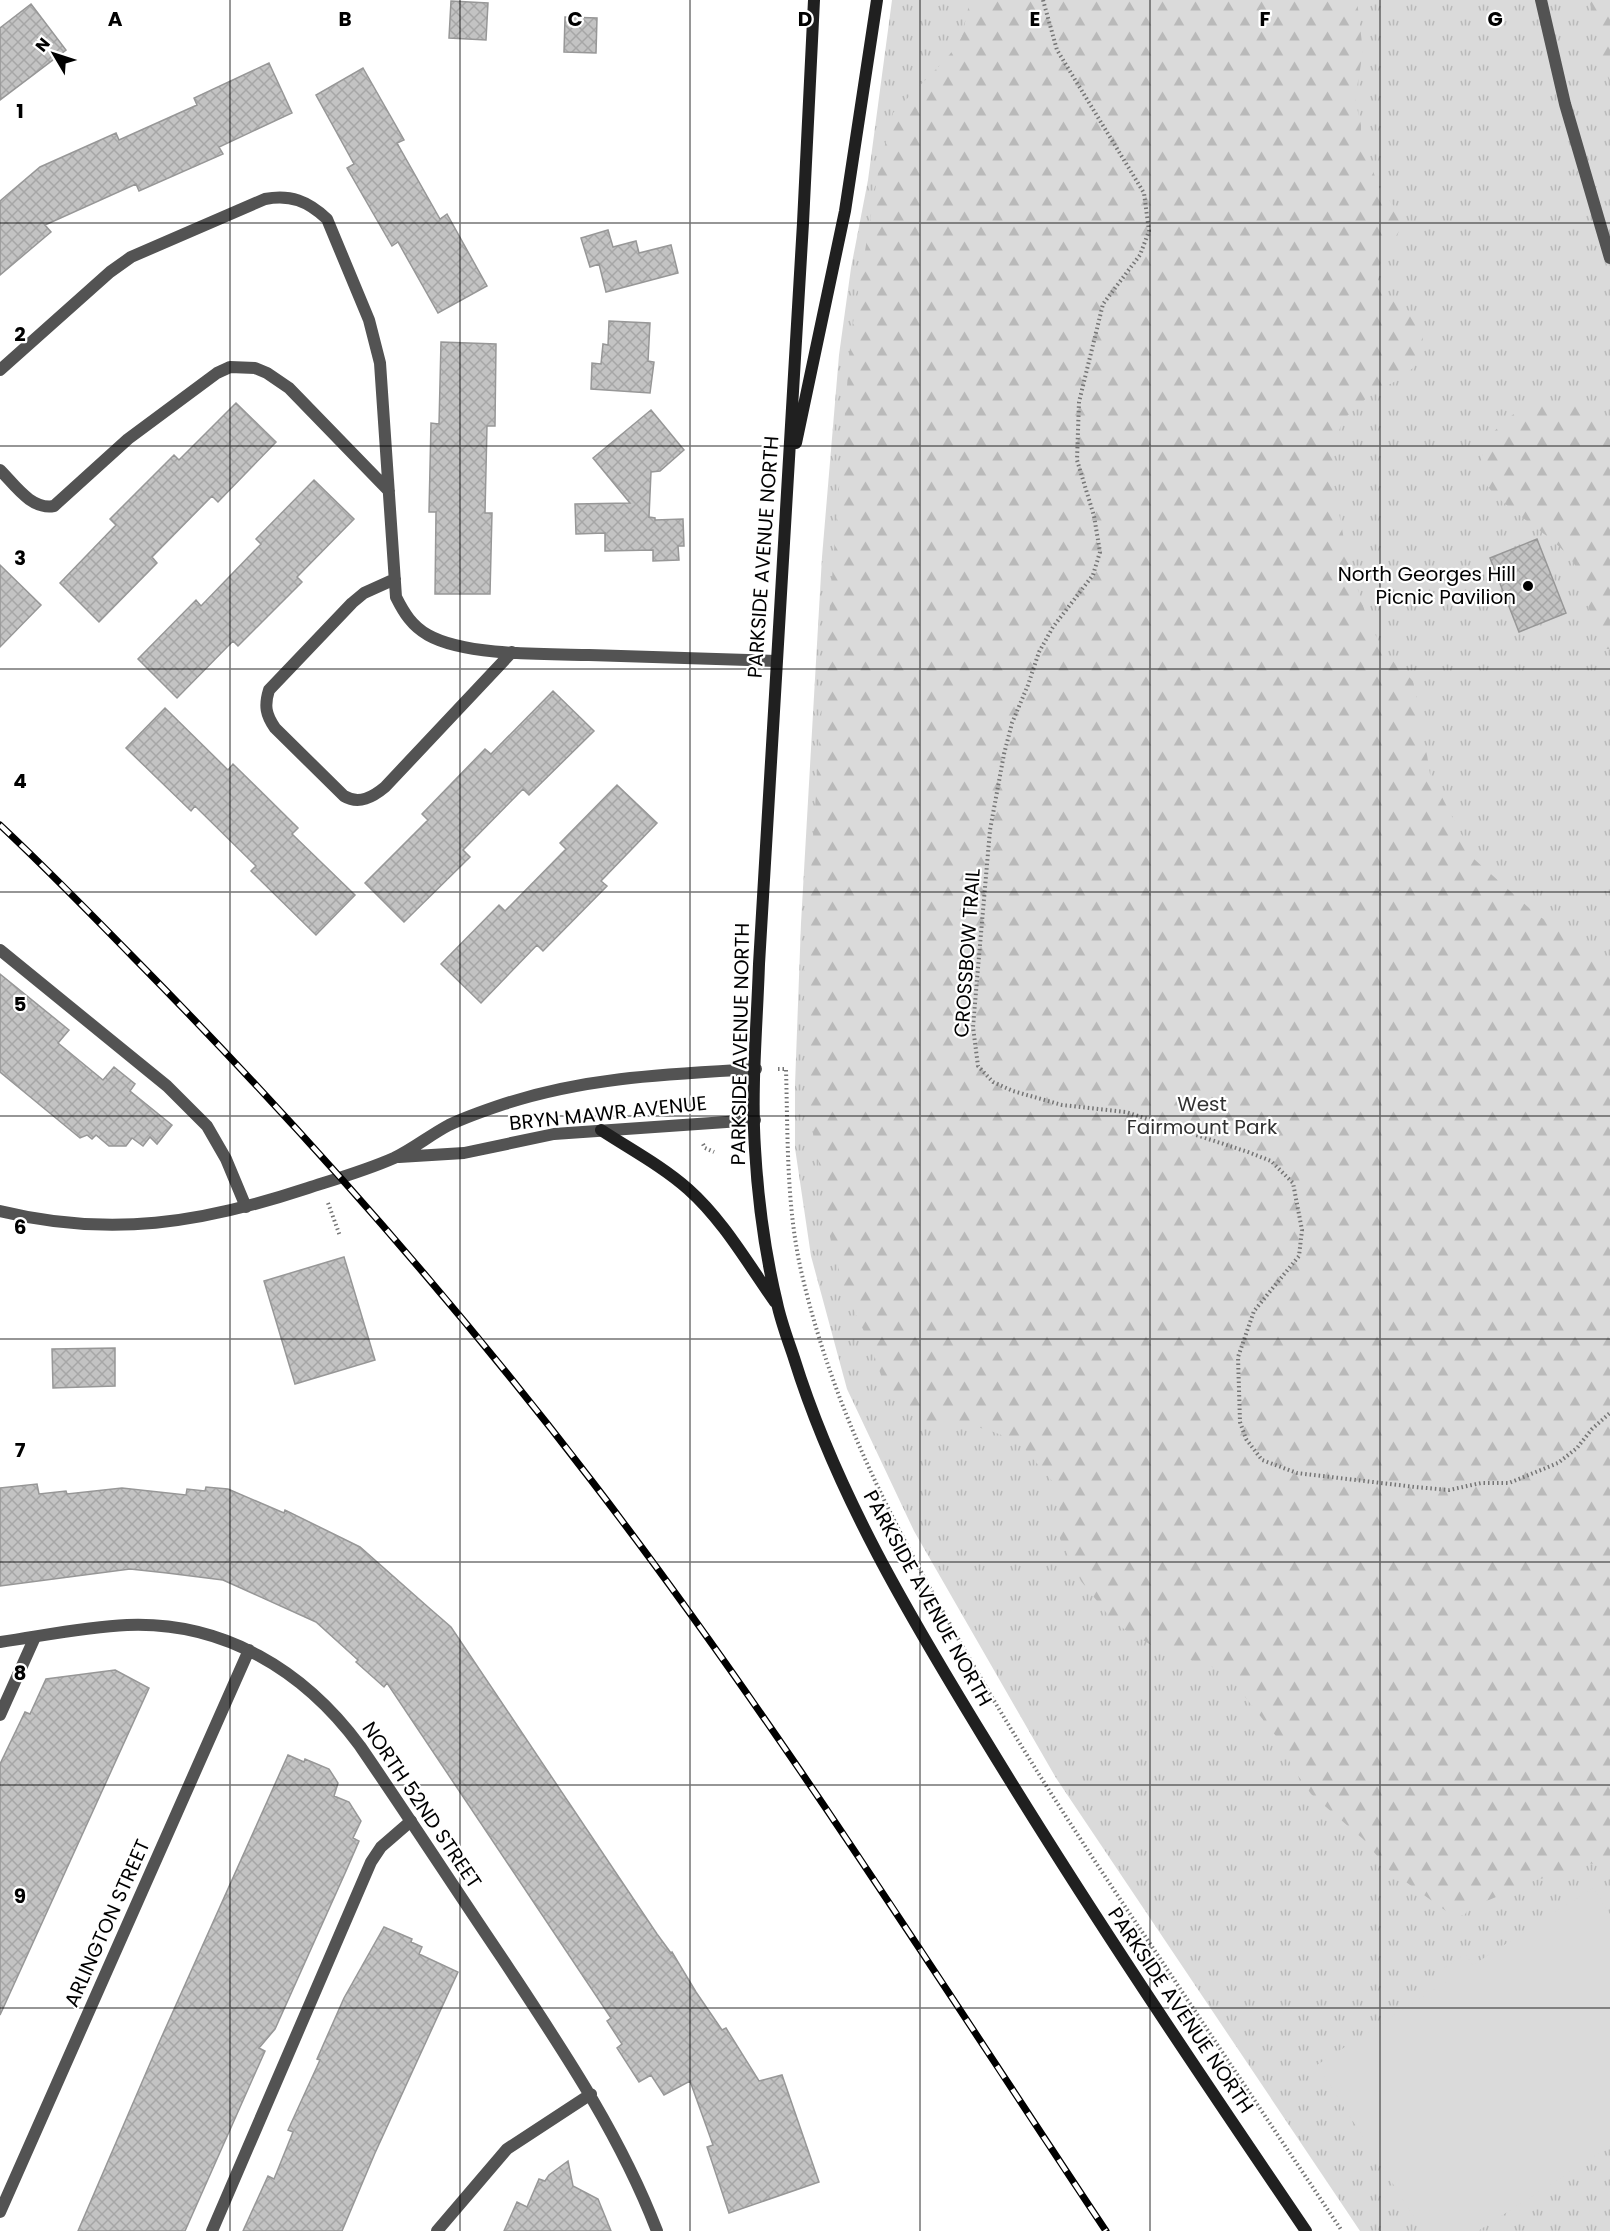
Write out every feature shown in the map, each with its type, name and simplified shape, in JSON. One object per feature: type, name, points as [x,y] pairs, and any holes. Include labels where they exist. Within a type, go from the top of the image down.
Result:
[{"type":"main road","name":"PARKSIDE AVENUE NORTH","points":[[813,0],[788,483],[759,964],[756,1069],[755,1149],[762,1226],[777,1305],[802,1385],[823,1438],[888,1574],[956,1693],[1050,1846],[1306,2231]]},
{"type":"main road","points":[[788,483],[845,211],[877,0]]},
{"type":"main road","points":[[601,1130],[671,1175],[690,1190],[722,1228],[777,1305]]},
{"type":"street","points":[[1541,0],[1565,104],[1610,258]]},
{"type":"street","points":[[0,370],[110,272],[131,257],[264,199],[281,196],[296,198],[314,207],[327,219],[369,320],[380,363],[396,597],[404,613],[414,625],[428,635],[465,647],[512,652],[776,661]]},
{"type":"street","points":[[0,470],[35,503],[45,507],[54,506],[151,421],[217,373],[230,367],[244,366],[267,373],[289,388],[389,490]]},
{"type":"street","points":[[395,579],[364,593],[336,618],[269,690],[265,701],[269,719],[275,728],[344,796],[352,801],[364,799],[386,787],[512,652]]},
{"type":"street","points":[[0,950],[167,1086],[207,1126],[226,1159],[246,1208]]},
{"type":"street","name":"BRYN MAWR AVENUE","points":[[0,1211],[48,1222],[110,1226],[170,1222],[246,1208],[394,1158],[449,1125],[503,1105],[554,1090],[646,1075],[756,1069]]},
{"type":"street","name":"BRYN MAWR AVENUE","points":[[394,1158],[464,1153],[514,1141],[601,1130],[755,1120]]},
{"type":"street","name":"NORTH 52ND STREET","points":[[0,1642],[103,1627],[155,1626],[207,1635],[249,1650],[298,1680],[331,1709],[360,1746],[411,1821],[591,2094],[631,2169],[657,2231]]},
{"type":"street","points":[[0,1715],[35,1636]]},
{"type":"street","name":"ARLINGTON STREET","points":[[0,2212],[249,1650]]},
{"type":"street","points":[[212,2231],[371,1862],[381,1848],[411,1821]]},
{"type":"street","points":[[437,2231],[507,2150],[591,2094]]},
{"type":"path","name":"CROSSBOW TRAIL","points":[[1043,0],[1057,50],[1144,193],[1149,231],[1140,255],[1103,304],[1079,402],[1077,460],[1094,516],[1100,552],[1093,575],[1053,627],[1039,652],[1012,723],[1004,754],[990,830],[973,1027],[978,1066],[993,1082],[1013,1091],[1062,1105],[1126,1112],[1248,1152],[1271,1161],[1293,1183],[1302,1230],[1299,1256],[1254,1311],[1238,1357],[1240,1422],[1246,1439],[1263,1460],[1297,1473],[1415,1487],[1449,1490],[1481,1484],[1509,1483],[1558,1462],[1577,1448],[1592,1429],[1610,1413]]},
{"type":"path","points":[[786,1069],[788,1166],[792,1218],[802,1276],[848,1423],[892,1520],[1013,1735],[1049,1792],[1342,2231]]},
{"type":"path","points":[[321,1184],[340,1236]]},
{"type":"green space","name":"West Fairmount Park","points":[[892,0],[1610,0],[1610,2231],[1360,2231],[1056,1778],[914,1531],[847,1389],[811,1256],[795,1148],[795,1085],[801,923],[822,557],[839,355],[851,268],[868,180]]},
{"type":"green space","name":"West Fairmount Park","points":[[970,0],[1357,0],[1363,52],[1355,99],[1361,134],[1378,186],[1396,209],[1401,228],[1381,260],[1377,278],[1386,294],[1416,317],[1423,334],[1422,350],[1414,367],[1398,380],[1372,393],[1343,420],[1336,439],[1333,467],[1334,486],[1345,545],[1367,618],[1384,652],[1413,681],[1419,727],[1430,774],[1474,859],[1537,915],[1579,932],[1610,969],[1610,1872],[1594,1864],[1585,1863],[1470,1906],[1464,1916],[1446,1911],[1388,1869],[1363,1839],[1311,1794],[1294,1770],[1279,1740],[1231,1679],[1215,1668],[1158,1649],[1124,1629],[1109,1616],[1081,1581],[1060,1539],[1059,1499],[1053,1482],[1022,1446],[1014,1440],[986,1429],[941,1421],[922,1421],[905,1411],[886,1390],[871,1346],[846,1294],[832,1246],[825,1192],[806,1089],[804,977],[820,732],[851,335],[878,173],[893,113],[958,44]]},
{"type":"green space","points":[[1589,0],[1610,0],[1610,83],[1603,63]]},
{"type":"green space","points":[[1529,402],[1561,402],[1584,408],[1596,418],[1610,439],[1610,649],[1603,649],[1576,566],[1564,551],[1499,498],[1483,478],[1482,455],[1489,437]]},
{"type":"green space","points":[[1593,1888],[1610,1914],[1610,2146],[1478,2231],[1423,2231],[1317,2065],[1446,1982],[1440,1971],[1465,1954],[1473,1965]]},
{"type":"building","points":[[451,1],[488,3],[486,40],[449,38]]},
{"type":"building","points":[[31,4],[66,50],[0,100],[0,28]]},
{"type":"building","points":[[565,17],[597,18],[596,53],[564,52]]},
{"type":"building","points":[[269,63],[292,113],[219,147],[223,154],[139,191],[136,184],[45,225],[51,232],[0,275],[0,201],[40,167],[116,133],[119,140],[197,105],[194,98]]},
{"type":"building","points":[[363,68],[404,140],[397,143],[440,219],[447,214],[487,286],[438,313],[398,242],[392,246],[347,168],[354,164],[316,95]]},
{"type":"building","points":[[608,230],[613,247],[636,241],[639,253],[671,245],[678,273],[606,292],[599,264],[590,267],[581,238]]},
{"type":"building","points":[[609,321],[650,323],[648,361],[654,362],[650,393],[591,389],[592,363],[601,364],[603,344],[608,345]]},
{"type":"building","points":[[441,342],[496,344],[495,426],[487,426],[485,513],[492,513],[490,594],[435,594],[436,512],[429,512],[431,423],[439,424]]},
{"type":"building","points":[[236,403],[276,442],[218,502],[212,496],[152,557],[157,563],[99,622],[60,583],[116,525],[110,519],[174,455],[179,460]]},
{"type":"building","points":[[651,410],[684,450],[660,471],[651,472],[649,517],[655,520],[683,519],[684,546],[678,546],[679,560],[653,561],[653,550],[605,551],[605,533],[576,534],[575,504],[630,503],[593,458]]},
{"type":"building","points":[[314,480],[354,519],[297,577],[302,582],[238,646],[233,641],[177,698],[138,659],[196,600],[201,606],[261,544],[256,539]]},
{"type":"building","name":"North Georges Hill Picnic Pavilion","points":[[1537,539],[1566,613],[1519,632],[1490,558]]},
{"type":"building","points":[[0,565],[41,605],[0,647]]},
{"type":"building","points":[[553,691],[594,731],[529,795],[523,789],[463,850],[470,857],[404,922],[365,883],[428,820],[422,814],[485,749],[491,754]]},
{"type":"building","points":[[165,708],[228,770],[233,764],[298,828],[292,834],[355,895],[316,935],[251,871],[256,866],[195,806],[191,811],[126,748]]},
{"type":"building","points":[[617,785],[657,823],[601,881],[607,886],[543,951],[537,945],[481,1003],[441,964],[499,905],[505,911],[566,849],[560,843]]},
{"type":"building","points":[[0,974],[69,1030],[58,1043],[103,1080],[114,1067],[135,1084],[130,1091],[172,1125],[157,1144],[150,1137],[143,1146],[132,1138],[126,1146],[109,1146],[96,1135],[92,1139],[87,1135],[80,1138],[0,1072]]},
{"type":"building","points":[[344,1257],[375,1360],[295,1384],[264,1281]]},
{"type":"building","points":[[115,1348],[115,1386],[53,1388],[52,1349]]},
{"type":"building","points":[[37,1484],[39,1494],[66,1491],[67,1494],[122,1488],[186,1495],[187,1489],[205,1491],[206,1487],[228,1489],[284,1513],[285,1510],[360,1547],[451,1627],[657,1934],[672,1952],[722,2030],[726,2028],[759,2081],[782,2075],[819,2182],[729,2213],[707,2147],[713,2145],[690,2081],[664,2095],[651,2075],[639,2082],[617,2048],[622,2044],[607,2021],[611,2018],[387,1683],[384,1687],[316,1622],[223,1580],[167,1573],[130,1569],[0,1586],[0,1488]]},
{"type":"building","points":[[115,1670],[149,1688],[0,2015],[0,1764],[25,1712],[30,1714],[46,1679]]},
{"type":"building","points":[[288,1755],[329,1769],[338,1783],[334,1796],[349,1802],[361,1821],[353,1838],[359,1841],[346,1871],[275,2029],[259,2048],[265,2051],[185,2231],[78,2231],[158,2045]]},
{"type":"building","points":[[384,1927],[412,1939],[411,1942],[422,1947],[419,1954],[458,1972],[342,2231],[243,2231],[268,2176],[274,2179],[293,2132],[288,2130],[320,2060],[317,2059],[344,1998]]},
{"type":"building","points":[[568,2161],[573,2186],[598,2199],[611,2231],[504,2231],[517,2202],[527,2207],[539,2179],[545,2181],[549,2175]]},
{"type":"railway","points":[[0,825],[195,1020],[313,1147],[427,1277],[538,1412],[659,1571],[791,1757],[1106,2231]]},
{"type":"place","name":"North Georges Hill Picnic Pavilion","points":[[1528,586]]}]
